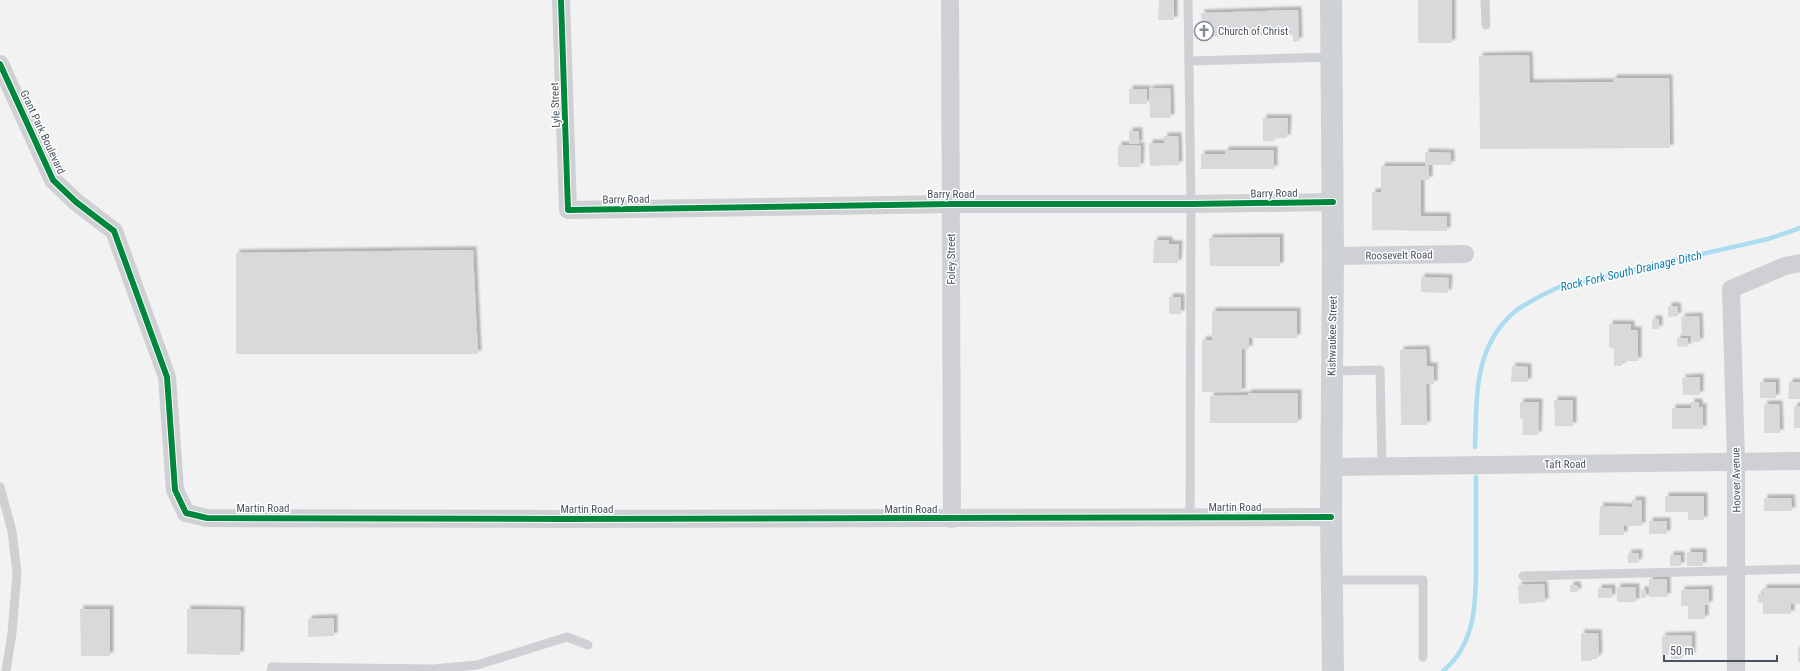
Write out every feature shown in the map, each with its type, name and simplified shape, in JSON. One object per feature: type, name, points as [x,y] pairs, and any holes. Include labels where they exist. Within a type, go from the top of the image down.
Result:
[{"type":"street","name":"Lyle Street","points":[[561,0],[568,210]]},
{"type":"street","name":"Foley Street","points":[[950,0],[952,519]]},
{"type":"street","name":"Kishwaukee Street","points":[[1331,0],[1333,256],[1330,517],[1333,671]]},
{"type":"street","name":"Grant Park Boulevard","points":[[0,64],[53,180],[76,202]]},
{"type":"street","name":"Martin Road","points":[[76,202],[114,231],[167,377],[175,490],[186,513],[215,518],[952,519],[1190,516],[1330,517]]},
{"type":"street","name":"Barry Road","points":[[568,210],[951,204],[1191,204],[1333,202]]},
{"type":"street","name":"Roosevelt Road","points":[[1333,256],[1465,254]]},
{"type":"street","name":"Hoover Avenue","points":[[1736,671],[1736,461],[1731,289],[1785,266],[1800,263]]},
{"type":"street","name":"Taft Road","points":[[1330,467],[1800,461]]},
{"type":"lane","points":[[1188,0],[1191,204],[1190,516]]},
{"type":"lane","points":[[1485,0],[1486,25]]},
{"type":"lane","points":[[1189,61],[1332,57]]},
{"type":"lane","points":[[1332,371],[1380,370],[1382,466]]},
{"type":"lane","points":[[0,487],[12,531],[17,573],[12,633],[6,671]]},
{"type":"lane","points":[[1523,576],[1736,569],[1800,569]]},
{"type":"lane","points":[[1331,580],[1423,580],[1423,657]]},
{"type":"lane","points":[[272,671],[272,667],[433,669],[476,665],[567,637],[588,645]]},
{"type":"building","points":[[1159,0],[1174,0],[1174,20],[1158,20]]},
{"type":"building","points":[[1418,0],[1452,0],[1452,43],[1418,43]]},
{"type":"building","points":[[1298,10],[1299,41],[1293,42],[1293,35],[1202,37],[1201,13]]},
{"type":"building","points":[[1529,55],[1530,83],[1613,82],[1613,78],[1669,78],[1670,148],[1480,149],[1479,56]]},
{"type":"building","points":[[1170,88],[1171,118],[1150,118],[1149,89]]},
{"type":"building","points":[[1129,89],[1147,89],[1147,104],[1129,104]]},
{"type":"building","points":[[1263,118],[1288,118],[1287,138],[1273,138],[1273,142],[1263,141]]},
{"type":"building","points":[[1129,131],[1139,131],[1139,144],[1129,144]]},
{"type":"building","points":[[1164,136],[1178,136],[1179,165],[1150,166],[1149,143],[1164,143]]},
{"type":"building","points":[[1118,145],[1141,146],[1140,167],[1118,167]]},
{"type":"building","points":[[1225,150],[1274,150],[1274,169],[1201,169],[1201,154],[1225,154]]},
{"type":"building","points":[[1425,152],[1451,153],[1451,165],[1429,165],[1429,180],[1421,180],[1421,216],[1447,216],[1447,231],[1372,230],[1372,192],[1381,192],[1381,166],[1425,166]]},
{"type":"building","points":[[1280,237],[1280,266],[1210,266],[1209,238]]},
{"type":"building","points":[[1154,240],[1169,240],[1169,244],[1179,244],[1178,263],[1153,263]]},
{"type":"building","points":[[473,250],[478,354],[236,354],[236,253]]},
{"type":"building","points":[[1421,277],[1449,278],[1448,293],[1421,292]]},
{"type":"building","points":[[1169,297],[1181,297],[1181,314],[1169,314]]},
{"type":"building","points":[[1668,306],[1677,306],[1678,316],[1668,317]]},
{"type":"building","points":[[1212,311],[1297,311],[1297,338],[1249,338],[1249,349],[1242,349],[1242,392],[1202,392],[1202,340],[1212,340]]},
{"type":"building","points":[[1699,316],[1700,342],[1692,342],[1691,335],[1682,336],[1681,317]]},
{"type":"building","points":[[1652,319],[1659,319],[1659,329],[1652,329]]},
{"type":"building","points":[[1609,324],[1631,324],[1631,330],[1638,330],[1638,361],[1622,361],[1622,366],[1614,366],[1614,349],[1609,347]]},
{"type":"building","points":[[1677,338],[1688,338],[1688,347],[1677,346]]},
{"type":"building","points":[[1426,349],[1427,366],[1434,366],[1434,384],[1426,384],[1427,425],[1401,425],[1400,350]]},
{"type":"building","points":[[1512,366],[1528,367],[1528,382],[1511,382]]},
{"type":"building","points":[[1700,377],[1700,395],[1683,395],[1682,378]]},
{"type":"building","points":[[1760,382],[1776,382],[1776,398],[1760,398]]},
{"type":"building","points":[[1789,382],[1800,382],[1800,399],[1788,399]]},
{"type":"building","points":[[1248,393],[1298,393],[1298,423],[1210,423],[1210,396],[1248,395]]},
{"type":"building","points":[[1554,400],[1573,400],[1573,426],[1555,426]]},
{"type":"building","points":[[1520,402],[1539,402],[1538,435],[1522,435],[1523,419],[1520,419]]},
{"type":"building","points":[[1691,402],[1699,402],[1699,407],[1703,407],[1703,429],[1672,429],[1672,408],[1691,408]]},
{"type":"building","points":[[1764,404],[1779,404],[1780,433],[1764,433]]},
{"type":"building","points":[[1794,406],[1800,406],[1800,428],[1794,428]]},
{"type":"building","points":[[1665,496],[1704,496],[1704,520],[1688,520],[1688,512],[1665,512]]},
{"type":"building","points":[[1764,498],[1791,498],[1792,511],[1764,511]]},
{"type":"building","points":[[1632,500],[1642,500],[1642,526],[1624,526],[1624,535],[1599,535],[1600,506],[1632,507]]},
{"type":"building","points":[[1649,521],[1667,521],[1667,534],[1649,534]]},
{"type":"building","points":[[1687,552],[1703,552],[1703,566],[1687,566]]},
{"type":"building","points":[[1628,553],[1639,553],[1638,563],[1628,563]]},
{"type":"building","points":[[1670,555],[1681,555],[1681,566],[1670,566]]},
{"type":"building","points":[[1649,579],[1667,579],[1667,597],[1649,597]]},
{"type":"building","points":[[1544,584],[1545,602],[1519,604],[1518,585]]},
{"type":"building","points":[[1570,585],[1577,585],[1578,592],[1570,592]]},
{"type":"building","points":[[1617,587],[1636,587],[1636,602],[1617,602]]},
{"type":"building","points":[[1598,588],[1612,588],[1612,598],[1598,598]]},
{"type":"building","points":[[1763,588],[1800,588],[1800,604],[1791,604],[1791,614],[1763,614],[1763,603],[1758,603],[1758,594],[1763,594]]},
{"type":"building","points":[[1709,589],[1709,605],[1705,605],[1705,619],[1688,619],[1688,606],[1681,606],[1681,590]]},
{"type":"building","points":[[1641,590],[1646,590],[1646,598],[1641,598]]},
{"type":"building","points":[[80,609],[110,609],[110,656],[81,656]]},
{"type":"building","points":[[187,609],[241,610],[240,655],[187,654]]},
{"type":"building","points":[[334,618],[334,636],[308,637],[308,619]]},
{"type":"building","points":[[1581,633],[1598,633],[1599,656],[1597,656],[1597,659],[1592,659],[1592,661],[1581,661]]},
{"type":"building","points":[[1692,635],[1692,656],[1682,656],[1682,659],[1671,659],[1671,654],[1662,655],[1662,636]]},
{"type":"building","points":[[1798,647],[1800,647],[1800,662],[1798,662]]},
{"type":"waterway","name":"Rock Fork South Drainage Ditch","points":[[1475,447],[1477,393],[1484,358],[1490,342],[1500,327],[1518,309],[1536,298],[1561,286],[1768,239],[1800,228]]},
{"type":"waterway","name":"Rock Fork South Drainage Ditch","points":[[1443,671],[1455,659],[1463,646],[1473,616],[1476,583],[1476,477]]},
{"type":"cycle path","points":[[561,0],[568,210],[951,204],[1191,204],[1333,202]]},
{"type":"cycle path","points":[[0,64],[53,180],[76,202],[114,231],[167,377],[175,490],[186,513],[207,518],[562,519],[1331,517]]},
{"type":"place","name":"Church of Christ","points":[[1204,31]]}]
